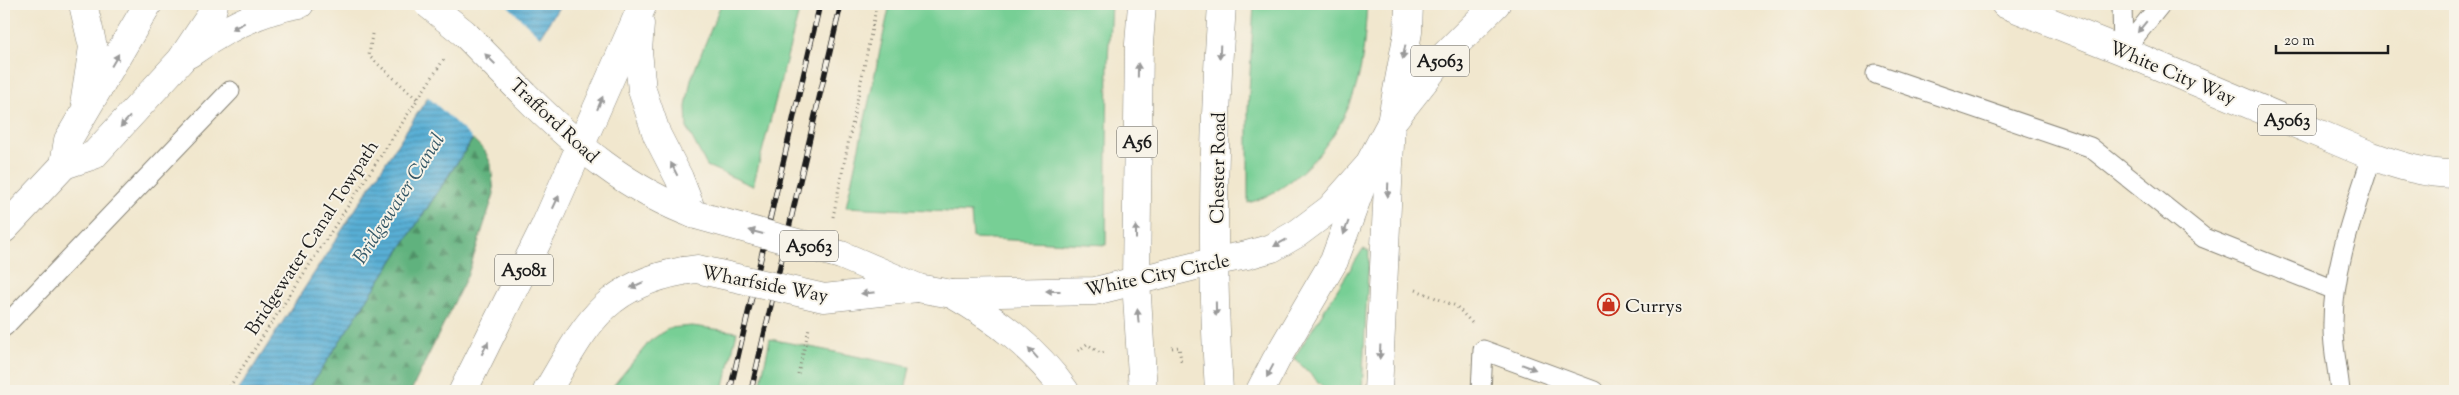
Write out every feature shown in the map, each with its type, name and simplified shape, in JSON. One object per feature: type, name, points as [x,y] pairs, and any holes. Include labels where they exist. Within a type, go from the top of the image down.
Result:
[{"type":"main road","points":[[79,122],[89,84],[93,47],[82,4]]},
{"type":"main road","points":[[64,165],[68,140],[148,4]]},
{"type":"main road","points":[[4,229],[64,165],[94,155],[181,60],[211,15],[214,4]]},
{"type":"main road","points":[[181,60],[206,42],[264,14],[300,4]]},
{"type":"main road","name":"Trafford Road","points":[[428,4],[464,33],[581,148],[628,182],[695,215]]},
{"type":"main road","name":"A56","points":[[1142,4],[1139,44],[1136,281],[1143,391]]},
{"type":"main road","name":"Chester Road","points":[[1220,391],[1215,306],[1216,173],[1222,4]]},
{"type":"main road","name":"White City Circle","points":[[695,215],[842,255],[917,288],[952,294],[1095,291],[1216,260],[1272,248],[1298,233],[1330,209],[1368,166],[1390,124],[1408,32],[1409,4]]},
{"type":"main road","name":"A5063","points":[[1390,124],[1443,57],[1496,4]]},
{"type":"main road","name":"White City Way","points":[[2005,4],[2372,156],[2408,169],[2436,174],[2455,174]]},
{"type":"main road","name":"A5081","points":[[463,391],[546,226],[642,6]]},
{"type":"main road","name":"A5081","points":[[642,6],[638,51],[642,90],[657,135],[695,215]]},
{"type":"main road","points":[[1378,391],[1385,278],[1390,124]]},
{"type":"main road","points":[[1260,391],[1334,261],[1368,166]]},
{"type":"main road","name":"Wharfside Way","points":[[547,391],[584,328],[612,299],[647,280],[697,269],[824,298],[917,288]]},
{"type":"main road","points":[[952,294],[992,318],[1024,343],[1064,391]]},
{"type":"lane","points":[[2122,4],[2122,51]]},
{"type":"lane","points":[[2122,51],[2161,4]]},
{"type":"lane","points":[[1876,74],[2090,148],[2204,238],[2335,290]]},
{"type":"lane","points":[[4,327],[230,91]]},
{"type":"lane","points":[[2340,391],[2332,324],[2335,290],[2350,228],[2372,156]]},
{"type":"lane","points":[[1481,391],[1483,350],[1594,391]]},
{"type":"path","points":[[832,224],[877,4]]},
{"type":"path","name":"Bridgewater Canal Towpath","points":[[227,391],[418,99],[369,56],[372,34]]},
{"type":"path","points":[[1385,278],[1456,306],[1472,321],[1483,350]]},
{"type":"path","points":[[798,374],[809,327]]},
{"type":"path","points":[[1074,355],[1086,344],[1100,353],[1110,352]]},
{"type":"path","points":[[1171,348],[1180,347],[1181,360],[1190,359]]},
{"type":"green space","points":[[721,4],[801,4],[753,186],[707,166],[687,128],[686,107],[691,79]]},
{"type":"green space","points":[[890,4],[1111,4],[1108,60],[1106,245],[973,238],[971,213],[846,207]]},
{"type":"green space","points":[[1254,4],[1367,4],[1364,46],[1359,77],[1340,124],[1329,141],[1300,173],[1284,186],[1248,203],[1248,109]]},
{"type":"green space","points":[[473,139],[485,151],[491,164],[494,194],[468,274],[411,391],[307,391]]},
{"type":"green space","points":[[1363,249],[1369,251],[1362,391],[1327,391],[1294,358]]},
{"type":"green space","points":[[692,326],[737,332],[723,391],[609,391],[650,341],[669,328]]},
{"type":"green space","points":[[770,339],[910,367],[905,391],[759,391]]},
{"type":"water","name":"Bridgewater Canal","points":[[493,4],[561,4],[307,391],[238,391],[428,97]]},
{"type":"pier","points":[[490,4],[506,4],[542,39],[475,141],[426,95]]},
{"type":"railway","points":[[730,391],[820,4]]},
{"type":"railway","points":[[751,391],[841,4]]},
{"type":"place","name":"Currys","points":[[1609,305]]}]
